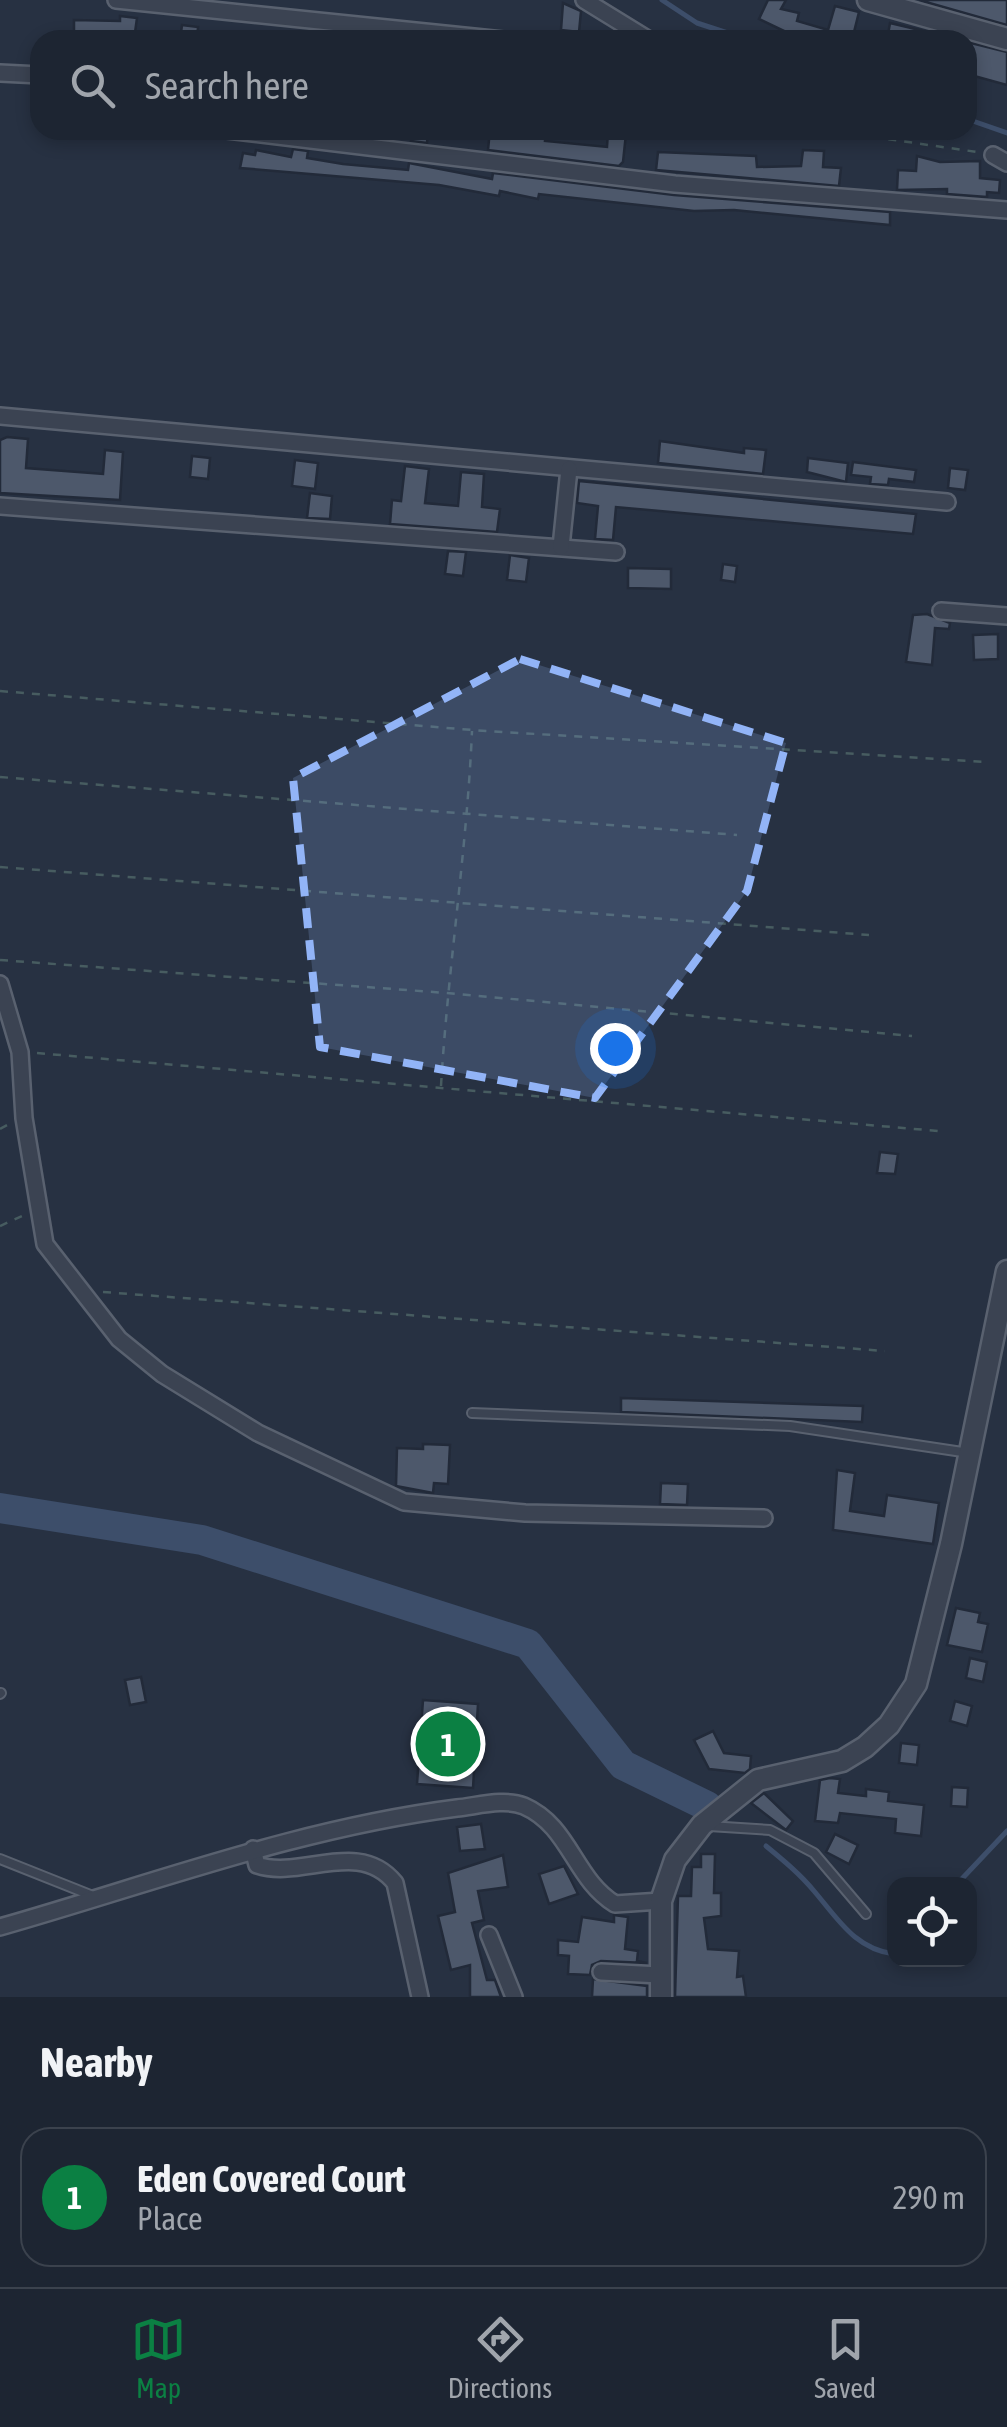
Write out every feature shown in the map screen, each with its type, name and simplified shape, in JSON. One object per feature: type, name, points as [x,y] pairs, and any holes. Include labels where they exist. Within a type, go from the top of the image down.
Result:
[{"type":"street","points":[[116,0],[406,30]]},
{"type":"street","points":[[584,0],[633,30]]},
{"type":"street","points":[[868,0],[975,30]]},
{"type":"street","points":[[977,31],[1007,39]]},
{"type":"street","points":[[0,73],[30,74]]},
{"type":"street","points":[[311,140],[674,184],[1007,210]]},
{"type":"street","points":[[0,416],[948,502]]},
{"type":"street","points":[[561,547],[569,469]]},
{"type":"street","points":[[0,506],[616,552]]},
{"type":"street","points":[[941,610],[1007,616]]},
{"type":"street","points":[[0,984],[20,1052],[36,1208],[45,1244],[119,1339],[162,1374],[258,1433],[404,1502],[525,1512],[764,1518]]},
{"type":"street","points":[[662,1997],[661,1901],[676,1860],[702,1825],[758,1780],[842,1761],[889,1726],[916,1684],[936,1615],[1007,1270]]},
{"type":"street","points":[[0,1927],[252,1849],[406,1814],[520,1804],[560,1832],[587,1882],[600,1896],[615,1904],[661,1901]]},
{"type":"street","points":[[252,1849],[257,1866],[272,1870],[360,1861],[388,1875],[395,1883],[420,1997]]},
{"type":"street","points":[[489,1935],[514,1997]]},
{"type":"street","points":[[602,1972],[660,1974]]},
{"type":"lane","points":[[472,1413],[790,1426],[970,1453]]},
{"type":"lane","points":[[702,1825],[770,1830],[814,1853],[866,1914]]},
{"type":"lane","points":[[0,1858],[98,1899]]},
{"type":"path","points":[[885,140],[1000,159]]},
{"type":"path","points":[[0,691],[472,730],[986,762]]},
{"type":"path","points":[[440,1088],[455,905],[469,812],[472,730]]},
{"type":"path","points":[[0,777],[737,834]]},
{"type":"path","points":[[0,867],[869,935]]},
{"type":"path","points":[[0,960],[447,994],[912,1036]]},
{"type":"path","points":[[20,1052],[938,1131]]},
{"type":"path","points":[[0,1226],[36,1208]]},
{"type":"path","points":[[78,1290],[885,1351]]},
{"type":"highlighted area","points":[[520,659],[786,743],[747,891],[595,1098],[320,1047],[293,778]]},
{"type":"building","points":[[768,0],[786,0],[781,9],[799,13],[797,21],[828,30],[782,30],[759,19]]},
{"type":"building","points":[[919,0],[1007,0],[1007,25]]},
{"type":"building","points":[[563,3],[581,11],[579,30],[561,30]]},
{"type":"building","points":[[835,6],[859,12],[854,30],[828,30]]},
{"type":"building","points":[[120,16],[137,18],[135,30],[74,30],[74,20],[120,21]]},
{"type":"building","points":[[890,23],[920,30],[889,30]]},
{"type":"building","points":[[182,25],[198,27],[198,30],[181,30]]},
{"type":"building","points":[[977,44],[1007,52],[1007,85],[977,77]]},
{"type":"building","points":[[489,140],[545,140],[607,147],[607,140],[625,140],[619,166],[488,150]]},
{"type":"building","points":[[293,149],[308,151],[307,158],[343,164],[408,170],[409,163],[492,179],[493,173],[674,195],[890,212],[890,225],[734,210],[694,211],[539,194],[538,199],[500,191],[499,196],[439,185],[240,168],[243,153],[255,155],[256,150],[291,157]]},
{"type":"building","points":[[803,150],[824,151],[823,167],[841,168],[839,186],[656,170],[658,152],[756,156],[757,167],[801,166]]},
{"type":"building","points":[[917,156],[940,162],[980,161],[980,178],[1000,180],[999,193],[987,192],[987,197],[947,194],[947,189],[897,190],[898,170],[916,171]]},
{"type":"building","points":[[28,439],[26,468],[103,474],[105,450],[123,452],[120,500],[0,493],[0,440]]},
{"type":"building","points":[[660,441],[744,453],[744,448],[766,450],[763,474],[658,463]]},
{"type":"building","points":[[192,456],[210,458],[208,479],[190,477]]},
{"type":"building","points":[[808,458],[848,463],[846,482],[807,472]]},
{"type":"building","points":[[295,460],[318,463],[315,489],[292,486]]},
{"type":"building","points":[[853,462],[916,470],[914,482],[889,479],[888,485],[870,484],[871,477],[851,475]]},
{"type":"building","points":[[405,466],[429,469],[425,503],[458,506],[461,472],[484,474],[482,507],[500,509],[497,532],[390,524],[392,500],[401,501]]},
{"type":"building","points":[[950,468],[968,470],[965,490],[948,488]]},
{"type":"building","points":[[579,481],[916,514],[913,534],[616,507],[613,540],[595,539],[598,506],[577,503]]},
{"type":"building","points":[[310,493],[332,496],[330,519],[307,518]]},
{"type":"building","points":[[448,551],[466,552],[463,576],[445,574]]},
{"type":"building","points":[[510,555],[529,558],[526,582],[507,580]]},
{"type":"building","points":[[723,564],[737,566],[735,582],[721,580]]},
{"type":"building","points":[[628,568],[671,569],[671,589],[628,588]]},
{"type":"building","points":[[927,614],[950,623],[949,629],[935,628],[932,665],[906,662],[913,615]]},
{"type":"building","points":[[998,634],[998,659],[974,660],[973,635]]},
{"type":"building","points":[[880,1152],[898,1154],[895,1174],[877,1173]]},
{"type":"building","points":[[621,1398],[863,1406],[862,1422],[621,1412]]},
{"type":"building","points":[[423,1444],[450,1445],[448,1484],[434,1483],[433,1493],[396,1486],[397,1448],[423,1449]]},
{"type":"building","points":[[837,1470],[855,1473],[850,1511],[884,1516],[887,1495],[939,1503],[933,1544],[833,1530]]},
{"type":"building","points":[[661,1483],[688,1484],[687,1505],[660,1504]]},
{"type":"building","points":[[956,1608],[980,1613],[978,1622],[988,1624],[982,1652],[947,1645]]},
{"type":"building","points":[[970,1658],[987,1662],[983,1682],[966,1678]]},
{"type":"building","points":[[141,1677],[146,1702],[130,1705],[125,1680]]},
{"type":"building","points":[[423,1700],[478,1704],[473,1788],[417,1784]]},
{"type":"building","points":[[955,1701],[972,1706],[967,1726],[950,1721]]},
{"type":"building","points":[[713,1731],[724,1753],[751,1756],[750,1769],[745,1773],[709,1769],[694,1740]]},
{"type":"building","points":[[901,1743],[919,1745],[917,1765],[899,1763]]},
{"type":"building","points":[[840,1779],[838,1793],[866,1796],[866,1789],[889,1792],[888,1801],[924,1805],[921,1836],[895,1833],[896,1819],[840,1813],[838,1823],[815,1821],[820,1780]]},
{"type":"building","points":[[952,1787],[968,1788],[967,1807],[951,1806]]},
{"type":"building","points":[[764,1793],[793,1821],[786,1830],[751,1803]]},
{"type":"building","points":[[481,1824],[485,1849],[460,1851],[457,1827]]},
{"type":"building","points":[[835,1834],[858,1845],[849,1864],[826,1852]]},
{"type":"building","points":[[701,1854],[715,1854],[714,1893],[721,1893],[721,1916],[704,1918],[708,1949],[739,1951],[737,1977],[743,1976],[746,1997],[675,1997],[678,1896],[691,1896],[692,1867],[701,1867]]},
{"type":"building","points":[[503,1855],[508,1887],[478,1891],[484,1920],[472,1923],[487,1980],[495,1980],[501,1997],[470,1997],[470,1965],[451,1970],[438,1916],[455,1912],[448,1873]]},
{"type":"building","points":[[564,1866],[578,1894],[549,1904],[539,1874]]},
{"type":"building","points":[[614,1915],[628,1917],[625,1949],[638,1951],[637,1961],[647,1963],[601,1961],[592,1965],[590,1975],[568,1974],[569,1956],[558,1955],[558,1940],[578,1942],[582,1917],[614,1922]]},
{"type":"building","points":[[593,1979],[647,1986],[647,1997],[592,1997]]},
{"type":"waterway","points":[[662,0],[697,23],[718,30]]},
{"type":"waterway","points":[[977,122],[1007,133]]},
{"type":"waterway","points":[[0,1508],[202,1540],[528,1644],[623,1765],[707,1806]]},
{"type":"waterway","points":[[964,1877],[1007,1831]]},
{"type":"waterway","points":[[766,1846],[803,1879],[858,1939],[887,1952]]},
{"type":"place","name":"Eden Covered Court","points":[[448,1744]]}]
